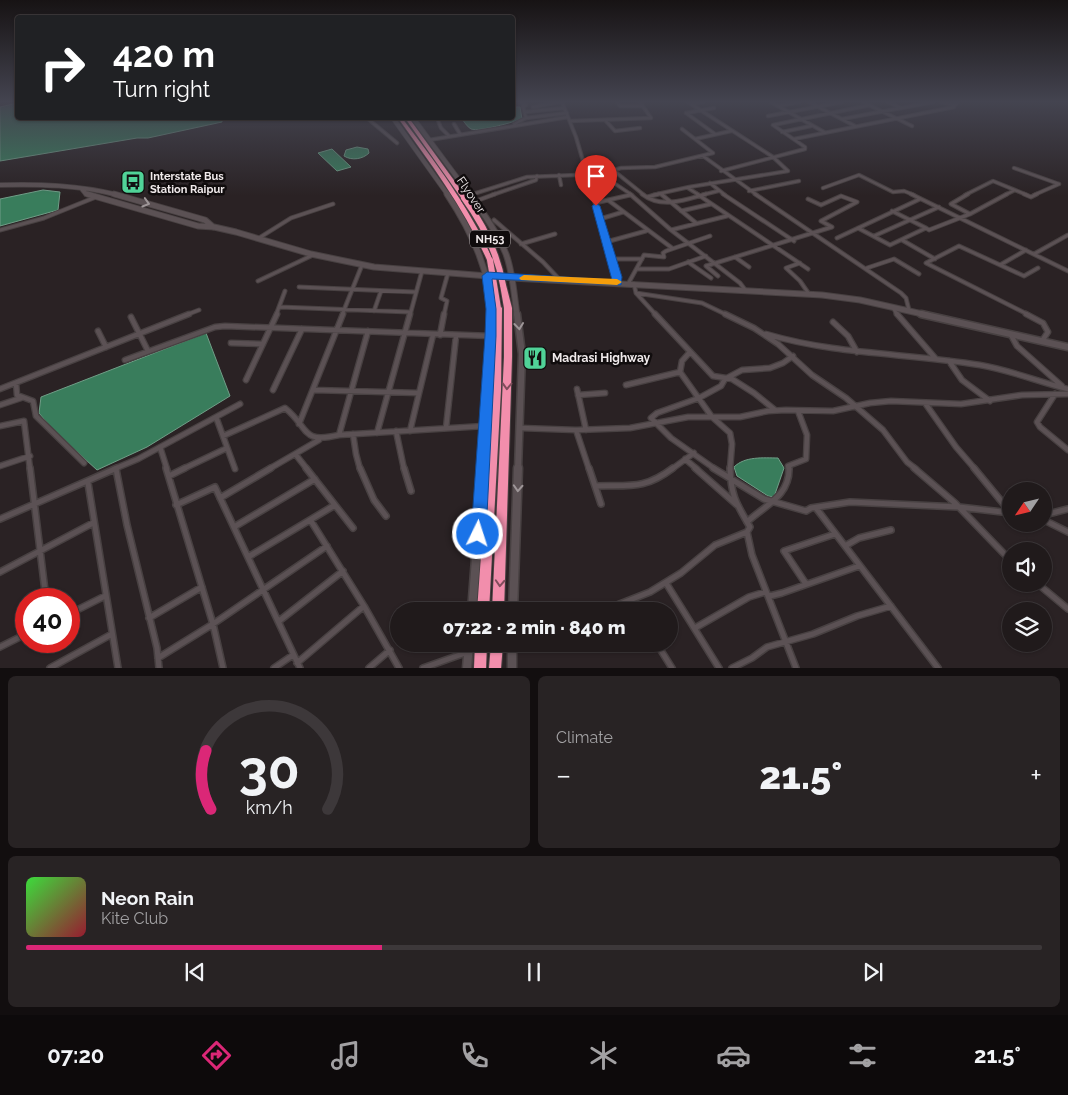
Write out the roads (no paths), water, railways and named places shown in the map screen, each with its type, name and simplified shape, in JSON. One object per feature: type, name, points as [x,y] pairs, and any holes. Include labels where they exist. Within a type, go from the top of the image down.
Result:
[{"type":"highway","name":"NH53","points":[[411,133],[444,181]]},
{"type":"highway","name":"NH53","points":[[418,133],[457,184]]},
{"type":"highway","points":[[437,182],[444,181]]},
{"type":"highway","name":"Flyover","points":[[444,181],[464,197],[490,260],[498,308],[497,390],[484,602]]},
{"type":"highway","name":"Flyover","points":[[457,184],[488,234],[501,269],[508,308],[508,357],[498,602]]},
{"type":"highway","points":[[476,667],[479,652]]},
{"type":"highway","points":[[495,668],[496,652]]},
{"type":"street","points":[[385,133],[397,143]]},
{"type":"street","points":[[403,133],[470,229],[484,261],[487,276],[491,309],[490,336],[484,426],[485,445],[473,602]]},
{"type":"street","points":[[424,133],[457,184]]},
{"type":"street","points":[[429,140],[465,133]]},
{"type":"street","points":[[573,133],[612,259],[617,283]]},
{"type":"street","points":[[464,197],[522,178],[600,174],[638,166],[655,167],[714,152],[687,133]]},
{"type":"street","points":[[695,139],[720,133]]},
{"type":"street","points":[[637,201],[710,183],[788,171],[772,157],[734,133]]},
{"type":"street","points":[[721,171],[805,149],[805,147],[784,133]]},
{"type":"street","points":[[794,139],[823,133]]},
{"type":"street","points":[[702,156],[749,192],[867,268],[901,293],[906,298],[909,310]]},
{"type":"street","points":[[970,214],[951,204],[951,202],[993,181],[1031,197],[1059,184],[1014,168]]},
{"type":"street","points":[[614,170],[627,179],[647,198],[660,203],[672,203],[718,191]]},
{"type":"street","points":[[559,175],[561,185]]},
{"type":"street","points":[[823,188],[859,175],[893,192],[904,191],[920,198],[1068,271]]},
{"type":"street","points":[[464,197],[476,201],[536,180],[537,176]]},
{"type":"street","points":[[749,192],[799,182]]},
{"type":"street","points":[[614,183],[740,283],[746,291]]},
{"type":"street","points":[[710,183],[718,191],[794,240]]},
{"type":"street","points":[[0,185],[52,184],[82,189],[96,189],[205,220],[214,227]]},
{"type":"street","points":[[688,188],[808,269]]},
{"type":"street","points":[[82,189],[86,194],[198,226],[214,227],[259,238],[313,255],[362,265],[512,278],[810,294],[860,300],[909,310],[1068,347]]},
{"type":"street","points":[[86,194],[96,189]]},
{"type":"street","points":[[892,211],[929,230],[970,214],[1015,190]]},
{"type":"street","points":[[661,194],[696,223]]},
{"type":"street","points":[[595,204],[630,195]]},
{"type":"street","points":[[718,276],[706,266],[832,227],[822,221],[857,202],[841,196],[820,205],[808,200]]},
{"type":"street","points":[[0,230],[44,218],[96,197]]},
{"type":"street","points":[[837,238],[893,209],[920,198]]},
{"type":"street","points":[[608,200],[672,248]]},
{"type":"street","points":[[476,201],[506,254],[512,278],[522,354],[521,428],[513,602]]},
{"type":"street","points":[[259,238],[291,218],[333,204]]},
{"type":"street","points":[[681,211],[710,204]]},
{"type":"street","points":[[874,236],[939,207]]},
{"type":"street","points":[[600,219],[623,212]]},
{"type":"street","points":[[671,230],[727,216]]},
{"type":"street","points":[[494,220],[542,262],[558,279]]},
{"type":"street","points":[[858,228],[890,245],[926,228]]},
{"type":"street","points":[[606,242],[646,230]]},
{"type":"street","points":[[521,244],[555,234]]},
{"type":"street","points":[[1034,254],[1068,235]]},
{"type":"street","points":[[628,284],[644,255],[664,257],[663,253],[672,248],[691,244],[710,236]]},
{"type":"street","points":[[902,240],[935,259]]},
{"type":"street","points":[[1038,268],[1024,276],[959,246],[926,263],[988,296],[996,297],[1043,323],[1048,332],[1042,341]]},
{"type":"street","points":[[1000,265],[1026,250]]},
{"type":"street","points":[[258,281],[313,255]]},
{"type":"street","points":[[637,268],[665,270],[706,256]]},
{"type":"street","points":[[735,257],[749,267]]},
{"type":"street","points":[[612,259],[642,259]]},
{"type":"street","points":[[867,268],[894,260],[919,274]]},
{"type":"street","points":[[688,262],[711,278]]},
{"type":"street","points":[[800,263],[786,268],[810,294]]},
{"type":"street","points":[[299,424],[362,265]]},
{"type":"street","points":[[377,433],[403,333],[422,271]]},
{"type":"street","points":[[440,335],[447,301],[441,298],[448,273]]},
{"type":"street","points":[[634,284],[636,293],[713,376],[732,379],[747,388],[775,411]]},
{"type":"street","points":[[300,287],[415,292]]},
{"type":"street","points":[[374,311],[381,291]]},
{"type":"street","points":[[246,380],[280,307],[285,292]]},
{"type":"street","points":[[636,293],[702,303],[760,331],[802,345],[836,351],[936,359],[1005,370],[1066,389]]},
{"type":"street","points":[[280,307],[409,312]]},
{"type":"street","points":[[894,307],[906,326],[936,359]]},
{"type":"street","points":[[0,389],[199,310]]},
{"type":"street","points":[[131,317],[148,351]]},
{"type":"street","points":[[833,322],[848,336],[856,352]]},
{"type":"street","points":[[125,360],[215,327],[490,336]]},
{"type":"street","points":[[274,390],[302,329]]},
{"type":"street","points":[[98,331],[106,346]]},
{"type":"street","points":[[760,331],[792,356],[812,375],[846,398],[854,408],[883,430],[914,469],[959,507],[1002,552]]},
{"type":"street","points":[[339,435],[368,332]]},
{"type":"street","points":[[1010,333],[1017,346],[1066,389]]},
{"type":"street","points":[[410,430],[433,335]]},
{"type":"street","points":[[446,428],[456,336]]},
{"type":"street","points":[[231,343],[263,344]]},
{"type":"street","points":[[625,602],[666,583],[697,561],[715,545],[747,532],[750,527],[737,505],[731,489],[730,460],[732,438],[728,430],[712,417],[680,372],[682,361],[690,352]]},
{"type":"street","points":[[792,356],[783,363],[770,368],[742,370],[725,379],[721,386],[699,398],[657,413],[651,418],[655,424],[694,454],[766,500],[806,511],[850,502],[959,507],[1011,513],[956,447],[925,403]]},
{"type":"street","points":[[949,361],[962,380],[990,401]]},
{"type":"street","points":[[626,385],[680,372]]},
{"type":"street","points":[[16,383],[18,395],[33,401],[36,416],[84,463]]},
{"type":"street","points":[[577,389],[586,430]]},
{"type":"street","points":[[314,390],[420,392]]},
{"type":"street","points":[[578,395],[605,393]]},
{"type":"street","points":[[1055,394],[1037,422],[1040,427],[1068,450]]},
{"type":"street","points":[[521,428],[576,430],[630,428],[688,417],[748,416],[775,411],[833,412],[870,403],[891,401],[961,404],[1022,395],[1068,394]]},
{"type":"street","points":[[0,405],[22,398]]},
{"type":"street","points":[[0,519],[116,469],[240,404]]},
{"type":"street","points":[[223,436],[285,408],[292,412],[306,434],[319,440]]},
{"type":"street","points":[[747,522],[775,502],[783,492],[790,470],[788,466],[806,459],[805,452],[808,435],[798,411]]},
{"type":"street","points":[[216,417],[235,469]]},
{"type":"street","points":[[0,426],[24,420],[30,456],[38,550],[44,588]]},
{"type":"street","points":[[220,498],[319,440],[339,435],[484,426]]},
{"type":"street","points":[[576,430],[600,504]]},
{"type":"street","points":[[396,431],[404,473],[412,491]]},
{"type":"street","points":[[353,434],[357,458],[366,481],[380,510],[386,516]]},
{"type":"street","points":[[160,447],[213,624],[223,668]]},
{"type":"street","points":[[170,476],[227,448]]},
{"type":"street","points":[[595,486],[644,485],[661,477],[694,454]]},
{"type":"street","points":[[296,455],[352,528]]},
{"type":"street","points":[[0,466],[30,456]]},
{"type":"street","points":[[685,460],[737,505]]},
{"type":"street","points":[[116,469],[159,668]]},
{"type":"street","points":[[234,527],[315,479]]},
{"type":"street","points":[[88,482],[92,523],[118,668]]},
{"type":"street","points":[[176,505],[215,487],[299,665],[364,606]]},
{"type":"street","points":[[248,557],[335,505]]},
{"type":"street","points":[[816,508],[938,668]]},
{"type":"street","points":[[1052,513],[1068,509]]},
{"type":"street","points":[[311,521],[390,650],[369,668]]},
{"type":"street","points":[[0,572],[38,550],[92,523]]},
{"type":"street","points":[[1052,524],[1068,532]]},
{"type":"street","points":[[845,546],[859,538],[891,530]]},
{"type":"street","points":[[747,532],[752,555],[765,592],[796,668]]},
{"type":"street","points":[[806,584],[784,551],[834,534]]},
{"type":"street","points":[[158,658],[213,624],[327,546]]},
{"type":"street","points":[[765,592],[770,596],[782,594],[859,566]]},
{"type":"street","points":[[279,621],[343,571]]},
{"type":"street","points":[[666,583],[719,668]]},
{"type":"street","points":[[149,618],[202,587]]},
{"type":"street","points":[[695,628],[749,596],[765,592]]},
{"type":"street","points":[[1048,592],[1068,609]]},
{"type":"street","points":[[80,608],[105,596]]},
{"type":"street","points":[[732,668],[767,647],[813,634],[857,616],[891,606]]},
{"type":"street","points":[[50,668],[112,634]]},
{"type":"street","points":[[0,647],[15,640]]},
{"type":"street","points":[[391,652],[399,668]]},
{"type":"street","points":[[423,668],[460,652]]},
{"type":"street","points":[[470,652],[476,667]]},
{"type":"street","points":[[512,652],[512,668]]},
{"type":"street","points":[[662,652],[672,668]]},
{"type":"street","points":[[274,668],[294,655]]},
{"type":"place","name":"Interstate Bus Station Raipur","points":[[133,182]]},
{"type":"place","name":"Madrasi Highway","points":[[535,358]]}]
